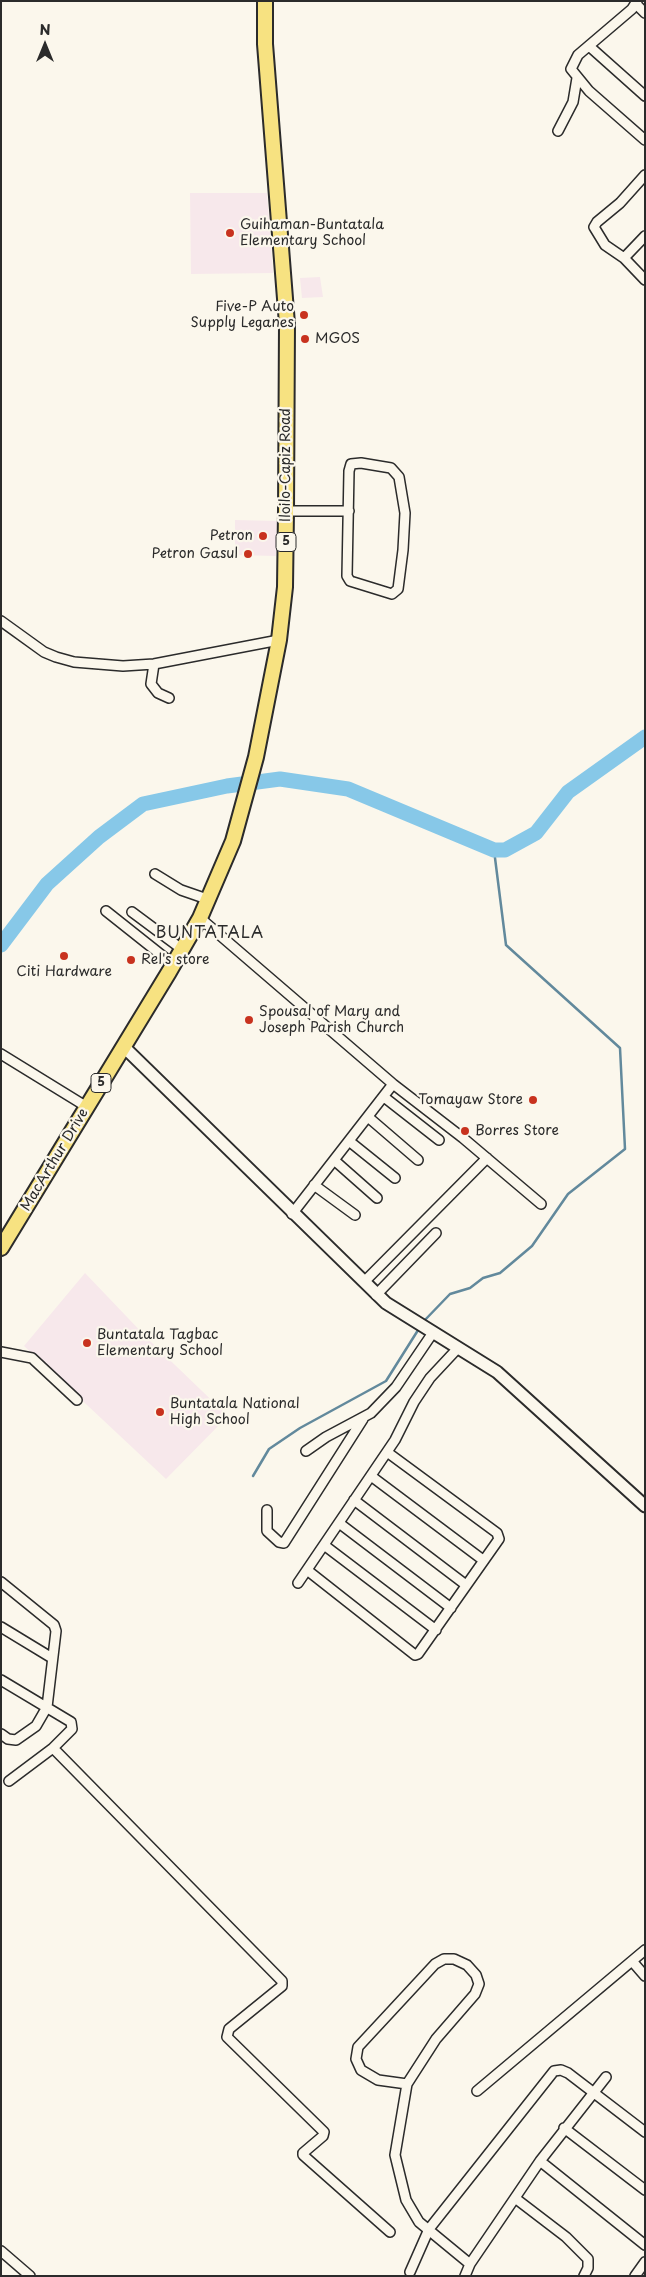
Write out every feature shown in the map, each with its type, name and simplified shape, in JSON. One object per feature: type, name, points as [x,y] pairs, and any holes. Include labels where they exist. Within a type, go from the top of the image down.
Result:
[{"type":"main road","name":"Iloilo-Capiz Road","points":[[200,918],[233,841],[246,798],[279,640],[285,587],[287,324],[265,44],[265,1]]},
{"type":"main road","name":"MacArthur Drive","points":[[1,1248],[174,965],[200,918]]},
{"type":"street","points":[[645,13],[636,2],[578,55],[571,69],[577,78],[645,140]]},
{"type":"street","points":[[589,46],[645,96]]},
{"type":"street","points":[[558,131],[573,102],[577,78]]},
{"type":"street","points":[[645,175],[620,203],[597,222],[594,227],[605,245],[624,258],[645,280]]},
{"type":"street","points":[[624,258],[645,236]]},
{"type":"street","points":[[351,464],[374,464],[396,472],[405,513],[399,585],[395,593],[349,580],[347,576],[349,512],[349,471],[351,464]]},
{"type":"street","points":[[286,511],[349,512]]},
{"type":"street","points":[[1,621],[44,652],[56,657],[74,662],[122,666],[154,664],[279,640]]},
{"type":"street","points":[[154,664],[151,684],[158,693],[169,698]]},
{"type":"street","points":[[155,874],[181,890],[207,899]]},
{"type":"street","points":[[106,912],[174,965]]},
{"type":"street","points":[[132,912],[182,950]]},
{"type":"street","points":[[200,918],[393,1084],[488,1158],[541,1204]]},
{"type":"street","points":[[124,1047],[292,1214],[376,1294],[408,1319],[497,1372],[645,1506]]},
{"type":"street","points":[[1,1054],[87,1108]]},
{"type":"street","points":[[292,1214],[393,1084]]},
{"type":"street","points":[[384,1097],[439,1140]]},
{"type":"street","points":[[368,1117],[418,1160]]},
{"type":"street","points":[[349,1141],[395,1178]]},
{"type":"street","points":[[364,1282],[488,1158]]},
{"type":"street","points":[[334,1160],[377,1198]]},
{"type":"street","points":[[314,1186],[355,1215]]},
{"type":"street","points":[[376,1294],[436,1233]]},
{"type":"street","points":[[267,1510],[267,1531],[279,1542],[284,1543],[362,1419],[396,1387],[429,1332]]},
{"type":"street","points":[[298,1583],[387,1452],[430,1378],[458,1348]]},
{"type":"street","points":[[1,1352],[32,1358],[77,1400]]},
{"type":"street","points":[[306,1451],[326,1437],[362,1419]]},
{"type":"street","points":[[307,1570],[415,1655],[421,1652],[499,1539],[497,1533],[387,1452]]},
{"type":"street","points":[[371,1476],[483,1560]]},
{"type":"street","points":[[354,1500],[466,1585]]},
{"type":"street","points":[[339,1523],[451,1608]]},
{"type":"street","points":[[324,1545],[436,1630]]},
{"type":"street","points":[[1,1582],[54,1625],[47,1707],[36,1726],[16,1740],[8,1739],[1,1734]]},
{"type":"street","points":[[3,1631],[52,1658]]},
{"type":"street","points":[[1,1680],[66,1718],[72,1725],[72,1729],[53,1748],[9,1781]]},
{"type":"street","points":[[53,1748],[282,1981],[282,1986],[229,2030],[227,2037],[324,2132],[323,2136],[303,2155],[390,2232]]},
{"type":"street","points":[[476,2091],[645,1950]]},
{"type":"street","points":[[407,2084],[378,2080],[361,2070],[356,2060],[358,2047],[434,1964],[444,1959],[454,1959],[467,1965],[476,1975],[479,1984],[475,1994],[436,2039],[407,2084],[395,2155],[406,2200],[420,2222],[470,2264]]},
{"type":"street","points":[[632,1961],[645,1976]]},
{"type":"street","points":[[410,2272],[429,2229],[554,2071],[561,2070],[568,2073],[645,2132]]},
{"type":"street","points":[[465,2276],[470,2264],[540,2161],[592,2092],[606,2077]]},
{"type":"street","points":[[564,2128],[645,2190]]},
{"type":"street","points":[[540,2161],[645,2246]]},
{"type":"street","points":[[515,2198],[566,2237],[588,2259],[588,2268],[584,2276]]},
{"type":"street","points":[[1,2251],[30,2276]]},
{"type":"street","points":[[635,2276],[645,2262]]},
{"type":"shaded area","name":"Guihaman-Buntatala Elementary School","points":[[190,193],[267,193],[273,273],[191,274]]},
{"type":"shaded area","points":[[320,277],[323,297],[302,298],[300,278]]},
{"type":"shaded area","points":[[235,520],[277,521],[276,556],[235,555]]},
{"type":"shaded area","points":[[85,1273],[149,1340],[228,1416],[166,1479],[24,1346]]},
{"type":"waterway","points":[[1,945],[47,884],[99,837],[143,804],[227,786],[280,779],[348,789],[494,850],[505,850],[536,833],[568,792],[645,737]]},
{"type":"waterway","points":[[423,1322],[450,1294],[470,1288],[483,1278],[500,1273],[532,1246],[568,1194],[625,1149],[620,1048],[506,945],[494,850]]},
{"type":"waterway","points":[[253,1476],[269,1449],[300,1428],[386,1381],[420,1327]]},
{"type":"place","name":"Guihaman-Buntatala Elementary School","points":[[230,233]]},
{"type":"place","name":"Five-P Auto Supply Leganes","points":[[304,315]]},
{"type":"place","name":"MGOS","points":[[305,339]]},
{"type":"place","name":"Petron","points":[[263,536]]},
{"type":"place","name":"Petron Gasul","points":[[248,554]]},
{"type":"place","name":"Citi Hardware","points":[[64,956]]},
{"type":"place","name":"Rel's store","points":[[131,960]]},
{"type":"place","name":"Spousal of Mary and Joseph Parish Church","points":[[249,1020]]},
{"type":"place","name":"Tomayaw Store","points":[[533,1100]]},
{"type":"place","name":"Borres Store","points":[[465,1131]]},
{"type":"place","name":"Buntatala Tagbac Elementary School","points":[[87,1343]]},
{"type":"place","name":"Buntatala National High School","points":[[160,1412]]},
{"type":"district","name":"BUNTATALA","points":[[210,934]]}]
